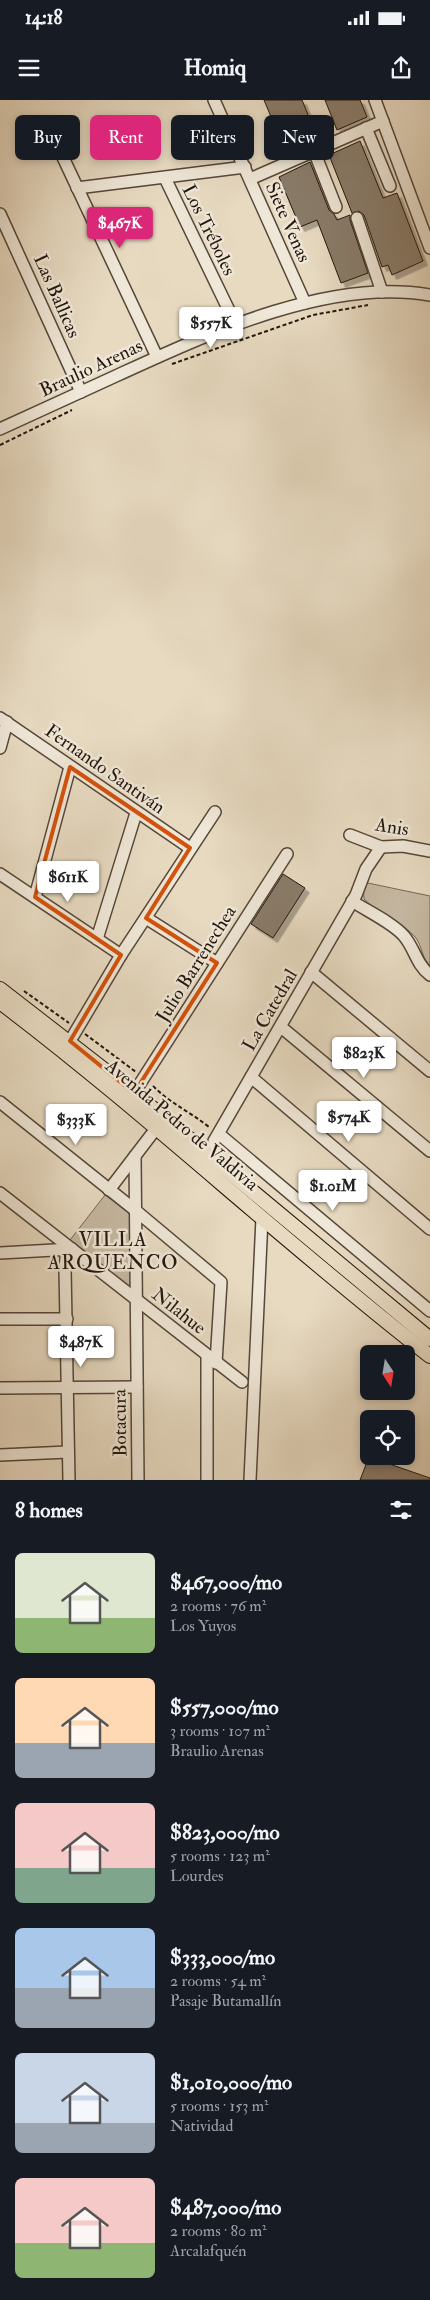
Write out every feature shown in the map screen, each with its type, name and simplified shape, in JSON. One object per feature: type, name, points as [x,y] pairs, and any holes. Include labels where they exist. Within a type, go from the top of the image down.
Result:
[{"type":"main road","name":"Avenida Pedro de Valdivia","points":[[0,989],[70,1041],[134,1093],[160,1124],[262,1218],[430,1356]]},
{"type":"main road","name":"Avenida Pedro de Valdivia","points":[[0,1002],[160,1124],[198,1148],[430,1339]]},
{"type":"street","name":"Siete Venas","points":[[214,100],[305,303]]},
{"type":"street","points":[[375,100],[430,248]]},
{"type":"street","points":[[334,142],[383,121]]},
{"type":"street","points":[[366,128],[390,186]]},
{"type":"street","points":[[64,160],[157,357]]},
{"type":"street","points":[[250,179],[293,160]]},
{"type":"street","points":[[318,160],[336,207]]},
{"type":"street","points":[[77,188],[244,167]]},
{"type":"street","name":"Los Tréboles","points":[[165,178],[236,325]]},
{"type":"street","name":"Las Ballicas","points":[[0,214],[81,392]]},
{"type":"street","points":[[357,218],[382,292]]},
{"type":"street","name":"Braulio Arenas","points":[[0,428],[157,357],[236,325],[305,303],[382,292],[398,291],[430,295]]},
{"type":"street","points":[[0,748],[3,720]]},
{"type":"street","name":"Fernando Santiván","points":[[3,720],[136,813],[190,848]]},
{"type":"street","points":[[35,897],[70,767]]},
{"type":"street","points":[[70,1041],[121,955],[214,812]]},
{"type":"street","points":[[97,939],[136,813]]},
{"type":"street","name":"Anis","points":[[350,835],[381,847],[403,846],[430,851]]},
{"type":"street","name":"La Catedral","points":[[212,1159],[217,1137],[354,898],[366,869],[381,847]]},
{"type":"street","name":"Julio Barrenechea","points":[[134,1093],[287,854]]},
{"type":"street","points":[[0,874],[121,955]]},
{"type":"street","points":[[354,898],[403,934],[412,947],[420,966],[430,975]]},
{"type":"street","points":[[146,918],[217,963]]},
{"type":"street","points":[[311,972],[429,1069]]},
{"type":"street","points":[[281,1027],[430,1151]]},
{"type":"street","points":[[252,1077],[430,1229]]},
{"type":"street","points":[[0,1102],[135,1210],[220,1282],[216,1362]]},
{"type":"street","points":[[109,1190],[160,1124]]},
{"type":"street","points":[[198,1148],[217,1137],[430,1311]]},
{"type":"street","name":"Botacura","points":[[134,1156],[138,1480]]},
{"type":"street","name":"Nilahue","points":[[0,1193],[242,1382]]},
{"type":"street","points":[[250,1480],[262,1218]]},
{"type":"street","points":[[0,1253],[72,1249]]},
{"type":"street","points":[[69,1480],[65,1269],[66,1258],[72,1249]]},
{"type":"street","points":[[0,1319],[67,1320]]},
{"type":"street","points":[[207,1355],[207,1480]]},
{"type":"street","points":[[0,1388],[137,1387]]},
{"type":"street","points":[[0,1455],[68,1452]]},
{"type":"path","points":[[171,365],[313,315],[374,305]]},
{"type":"path","points":[[0,445],[78,407]]},
{"type":"path","points":[[23,990],[144,1078],[169,1102],[189,1111],[217,1137]]},
{"type":"highlighted area","points":[[70,767],[190,848],[146,918],[217,963],[134,1093],[70,1041],[121,955],[35,897]]},
{"type":"shaded area","points":[[363,882],[430,896],[430,966],[425,960],[416,938],[364,899]]},
{"type":"shaded area","points":[[105,1195],[130,1214],[132,1289],[70,1240]]},
{"type":"building","points":[[264,100],[302,100],[308,115],[270,115]]},
{"type":"building","points":[[325,100],[360,100],[367,117],[337,130],[334,115],[331,115]]},
{"type":"building","points":[[360,141],[383,198],[397,193],[423,261],[392,275],[388,265],[382,267],[364,215],[359,211],[352,213],[331,160],[334,160],[334,153]]},
{"type":"building","points":[[310,162],[329,210],[337,220],[350,215],[368,273],[341,283],[317,220],[300,227],[279,177]]},
{"type":"building","points":[[283,874],[305,888],[273,938],[251,924]]},
{"type":"building","points":[[366,1465],[392,1465],[430,1478],[430,1480],[360,1480]]},
{"type":"district","name":"VILLA ARQUENCO","points":[[113,1250]]}]
